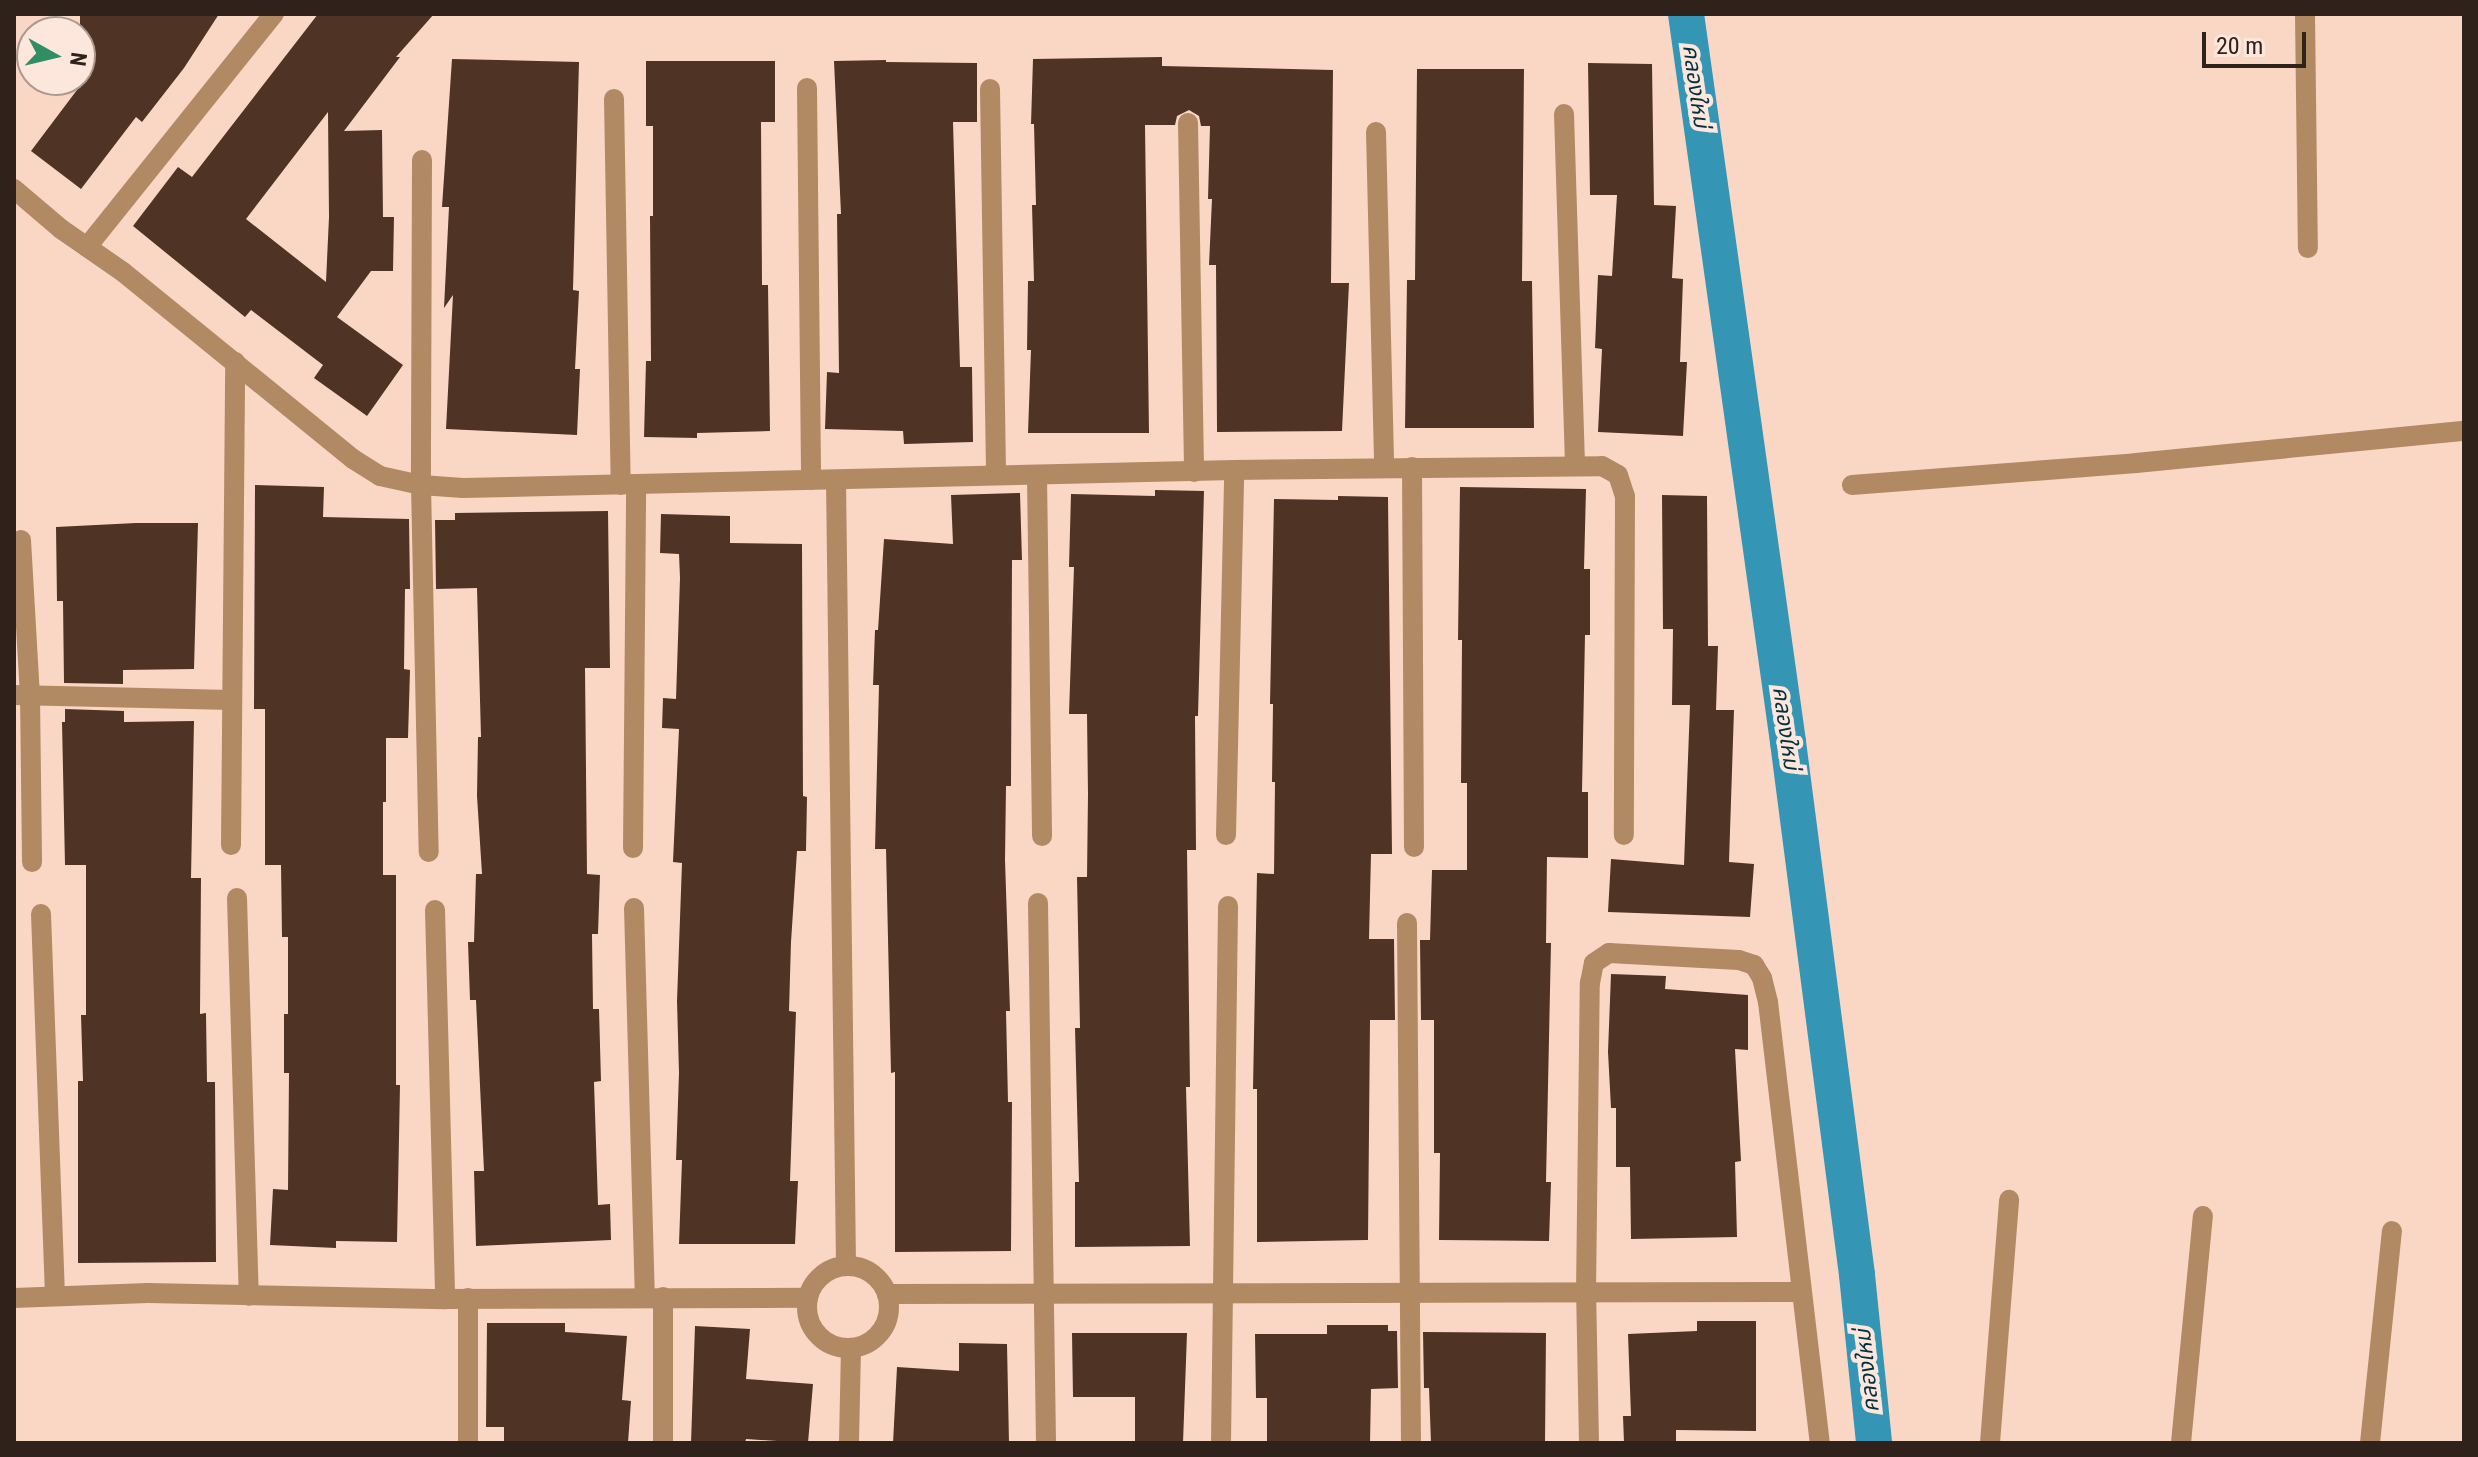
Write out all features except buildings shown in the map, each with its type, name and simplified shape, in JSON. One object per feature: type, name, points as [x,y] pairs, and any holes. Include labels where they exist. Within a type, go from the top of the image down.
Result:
[{"type":"street","points":[[87,247],[274,14]]},
{"type":"street","points":[[2305,14],[2308,248]]},
{"type":"street","points":[[807,88],[811,480]]},
{"type":"street","points":[[990,89],[996,475]]},
{"type":"street","points":[[614,99],[629,485],[633,848]]},
{"type":"street","points":[[1564,114],[1575,464]]},
{"type":"street","points":[[1188,123],[1194,472]]},
{"type":"street","points":[[1376,132],[1384,467]]},
{"type":"street","points":[[422,160],[421,485],[429,852]]},
{"type":"street","points":[[14,189],[353,459],[380,476],[421,485],[629,485],[1384,467],[1602,466],[1618,475],[1625,496],[1624,835]]},
{"type":"street","points":[[231,845],[235,362]]},
{"type":"street","points":[[1852,485],[2464,431]]},
{"type":"street","points":[[1412,467],[1414,847]]},
{"type":"street","points":[[1226,835],[1234,470]]},
{"type":"street","points":[[1037,475],[1042,836]]},
{"type":"street","points":[[836,480],[846,1265]]},
{"type":"street","points":[[21,540],[22,695],[32,862]]},
{"type":"street","points":[[22,695],[232,700]]},
{"type":"street","points":[[237,898],[249,1296]]},
{"type":"street","points":[[1038,903],[1046,1443]]},
{"type":"street","points":[[1221,1443],[1228,906]]},
{"type":"street","points":[[634,908],[663,1443]]},
{"type":"street","points":[[435,910],[445,1299]]},
{"type":"street","points":[[41,914],[55,1294]]},
{"type":"street","points":[[1407,923],[1411,1443]]},
{"type":"street","points":[[1589,1443],[1586,1293],[1590,983],[1594,963],[1609,953],[1739,960],[1754,965],[1768,1002],[1820,1443]]},
{"type":"street","points":[[1990,1443],[2009,1200]]},
{"type":"street","points":[[2181,1443],[2203,1216]]},
{"type":"street","points":[[2370,1443],[2392,1231]]},
{"type":"street","points":[[846,1265],[872,1272],[887,1294],[889,1309],[878,1335],[865,1344],[851,1348],[826,1342],[817,1334],[807,1311],[808,1298],[821,1275],[846,1265]]},
{"type":"street","points":[[887,1294],[1800,1292]]},
{"type":"street","points":[[14,1298],[55,1294],[445,1299],[654,1296],[808,1298]]},
{"type":"street","points":[[468,1298],[468,1443]]},
{"type":"street","points":[[849,1443],[851,1348]]},
{"type":"waterway","name":"คลองใหม่","points":[[1686,14],[1788,742],[1857,1275],[1874,1443]]}]
